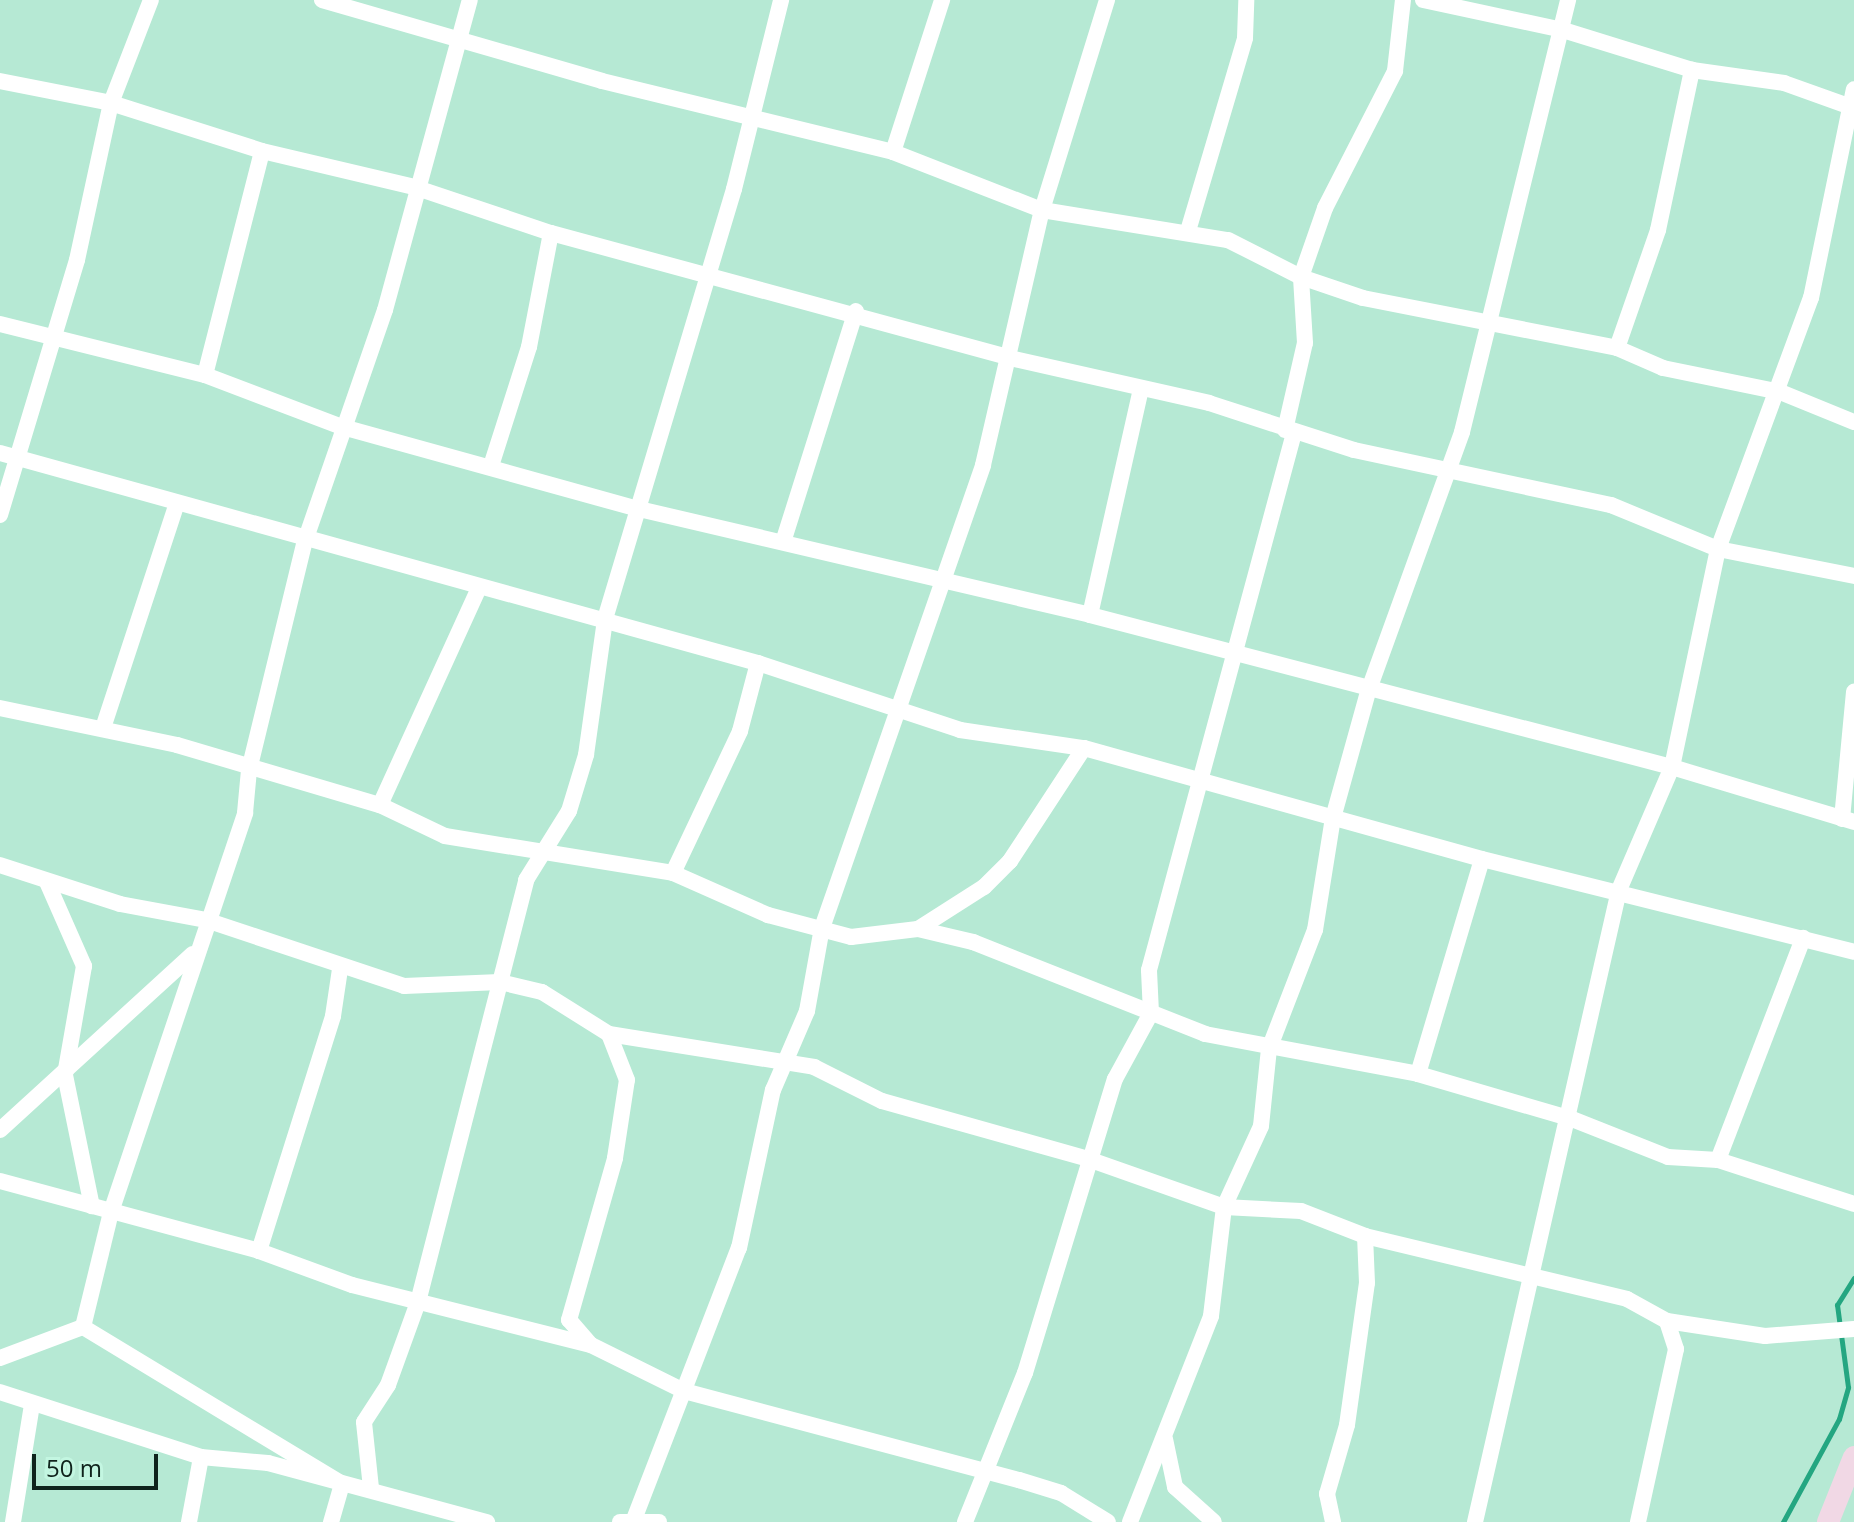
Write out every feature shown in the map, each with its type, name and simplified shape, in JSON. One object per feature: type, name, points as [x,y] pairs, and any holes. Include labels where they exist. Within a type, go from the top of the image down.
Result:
[{"type":"street","points":[[0,515],[50,340],[77,260],[111,103],[151,0]]},
{"type":"street","points":[[322,0],[750,118],[893,152],[1042,210],[1188,231],[1228,240],[1301,277],[1363,298],[1485,317],[1617,348],[1663,368],[1780,392],[1854,422]]},
{"type":"street","points":[[83,1327],[111,1212],[200,947],[206,920],[245,813],[249,770],[305,541],[339,426],[385,310],[414,187],[470,0]]},
{"type":"street","points":[[371,1488],[364,1422],[388,1385],[418,1302],[526,880],[548,850],[586,755],[605,619],[707,271],[781,0]]},
{"type":"street","points":[[893,152],[942,0]]},
{"type":"street","points":[[659,1522],[629,1520],[684,1391],[739,1248],[785,1060],[807,1011],[822,928],[891,745],[896,705],[938,580],[983,465],[1042,210],[1107,0]]},
{"type":"street","points":[[1188,231],[1245,38],[1246,0]]},
{"type":"street","points":[[965,1522],[1025,1373],[1088,1159],[1115,1079],[1151,1013],[1149,970],[1237,659],[1290,431],[1305,343],[1301,277],[1325,208],[1395,71],[1403,0]]},
{"type":"street","points":[[1423,0],[1563,30],[1692,70],[1784,83],[1852,107]]},
{"type":"street","points":[[1130,1522],[1211,1316],[1224,1207],[1261,1126],[1269,1049],[1315,930],[1333,818],[1368,692],[1446,469],[1462,432],[1485,317],[1563,30],[1568,0]]},
{"type":"street","points":[[1617,348],[1654,244],[1692,70]]},
{"type":"street","points":[[0,81],[111,103],[262,151],[414,187],[551,233],[856,311],[1010,358],[1141,389],[1290,431],[1611,505],[1718,549],[1853,578]]},
{"type":"street","points":[[1475,1522],[1536,1278],[1619,890],[1672,767],[1718,549],[1780,392],[1811,298],[1854,89]]},
{"type":"street","points":[[205,375],[262,151]]},
{"type":"street","points":[[491,466],[529,347],[551,233]]},
{"type":"street","points":[[784,539],[856,311]]},
{"type":"street","points":[[0,324],[50,340],[205,375],[339,426],[639,509],[784,539],[938,580],[1090,615],[1237,659],[1672,767],[1848,820],[1854,692]]},
{"type":"street","points":[[1090,615],[1141,389]]},
{"type":"street","points":[[0,453],[478,590],[605,619],[758,663],[896,705],[960,730],[1084,748],[1482,859],[1619,890],[1854,952]]},
{"type":"street","points":[[103,728],[177,503]]},
{"type":"street","points":[[380,805],[478,590]]},
{"type":"street","points":[[673,873],[740,731],[758,663]]},
{"type":"street","points":[[0,708],[103,728],[380,805],[445,836],[548,850],[673,873],[768,915],[851,937],[918,929],[1013,953],[1151,1013],[1269,1049],[1418,1074],[1572,1119],[1668,1157],[1718,1160],[1854,1204]]},
{"type":"street","points":[[918,929],[984,887],[1010,861],[1084,748]]},
{"type":"street","points":[[1418,1074],[1482,859]]},
{"type":"street","points":[[0,865],[47,882],[206,920],[340,969],[404,986],[500,982],[573,1005],[609,1034],[627,1080],[615,1158],[569,1320],[591,1345]]},
{"type":"street","points":[[47,882],[84,966],[65,1075],[92,1206]]},
{"type":"street","points":[[1718,1160],[1803,938]]},
{"type":"street","points":[[0,1130],[65,1075],[200,947]]},
{"type":"street","points":[[259,1251],[333,1016],[340,969]]},
{"type":"street","points":[[609,1034],[785,1060],[882,1101],[1088,1159],[1224,1207],[1301,1211],[1365,1236],[1627,1299],[1667,1321],[1765,1336],[1854,1329]]},
{"type":"street","points":[[0,1181],[259,1251],[418,1302],[591,1345],[684,1391],[1061,1493],[1108,1522]]},
{"type":"street","points":[[1333,1522],[1327,1494],[1347,1425],[1367,1283],[1365,1236]]},
{"type":"street","points":[[1638,1522],[1676,1349],[1667,1321]]},
{"type":"street","points":[[0,1358],[83,1327]]},
{"type":"street","points":[[83,1327],[342,1484]]},
{"type":"street","points":[[0,1392],[32,1405],[201,1457],[268,1463],[342,1484],[371,1488],[483,1521]]},
{"type":"street","points":[[13,1522],[32,1405]]},
{"type":"street","points":[[1165,1437],[1175,1487],[1214,1522]]},
{"type":"street","points":[[189,1522],[201,1457]]},
{"type":"street","points":[[1828,1522],[1854,1457]]},
{"type":"street","points":[[331,1522],[342,1484]]},
{"type":"waterway","points":[[1783,1522],[1839,1419],[1848,1387],[1837,1305],[1854,1278]]}]
